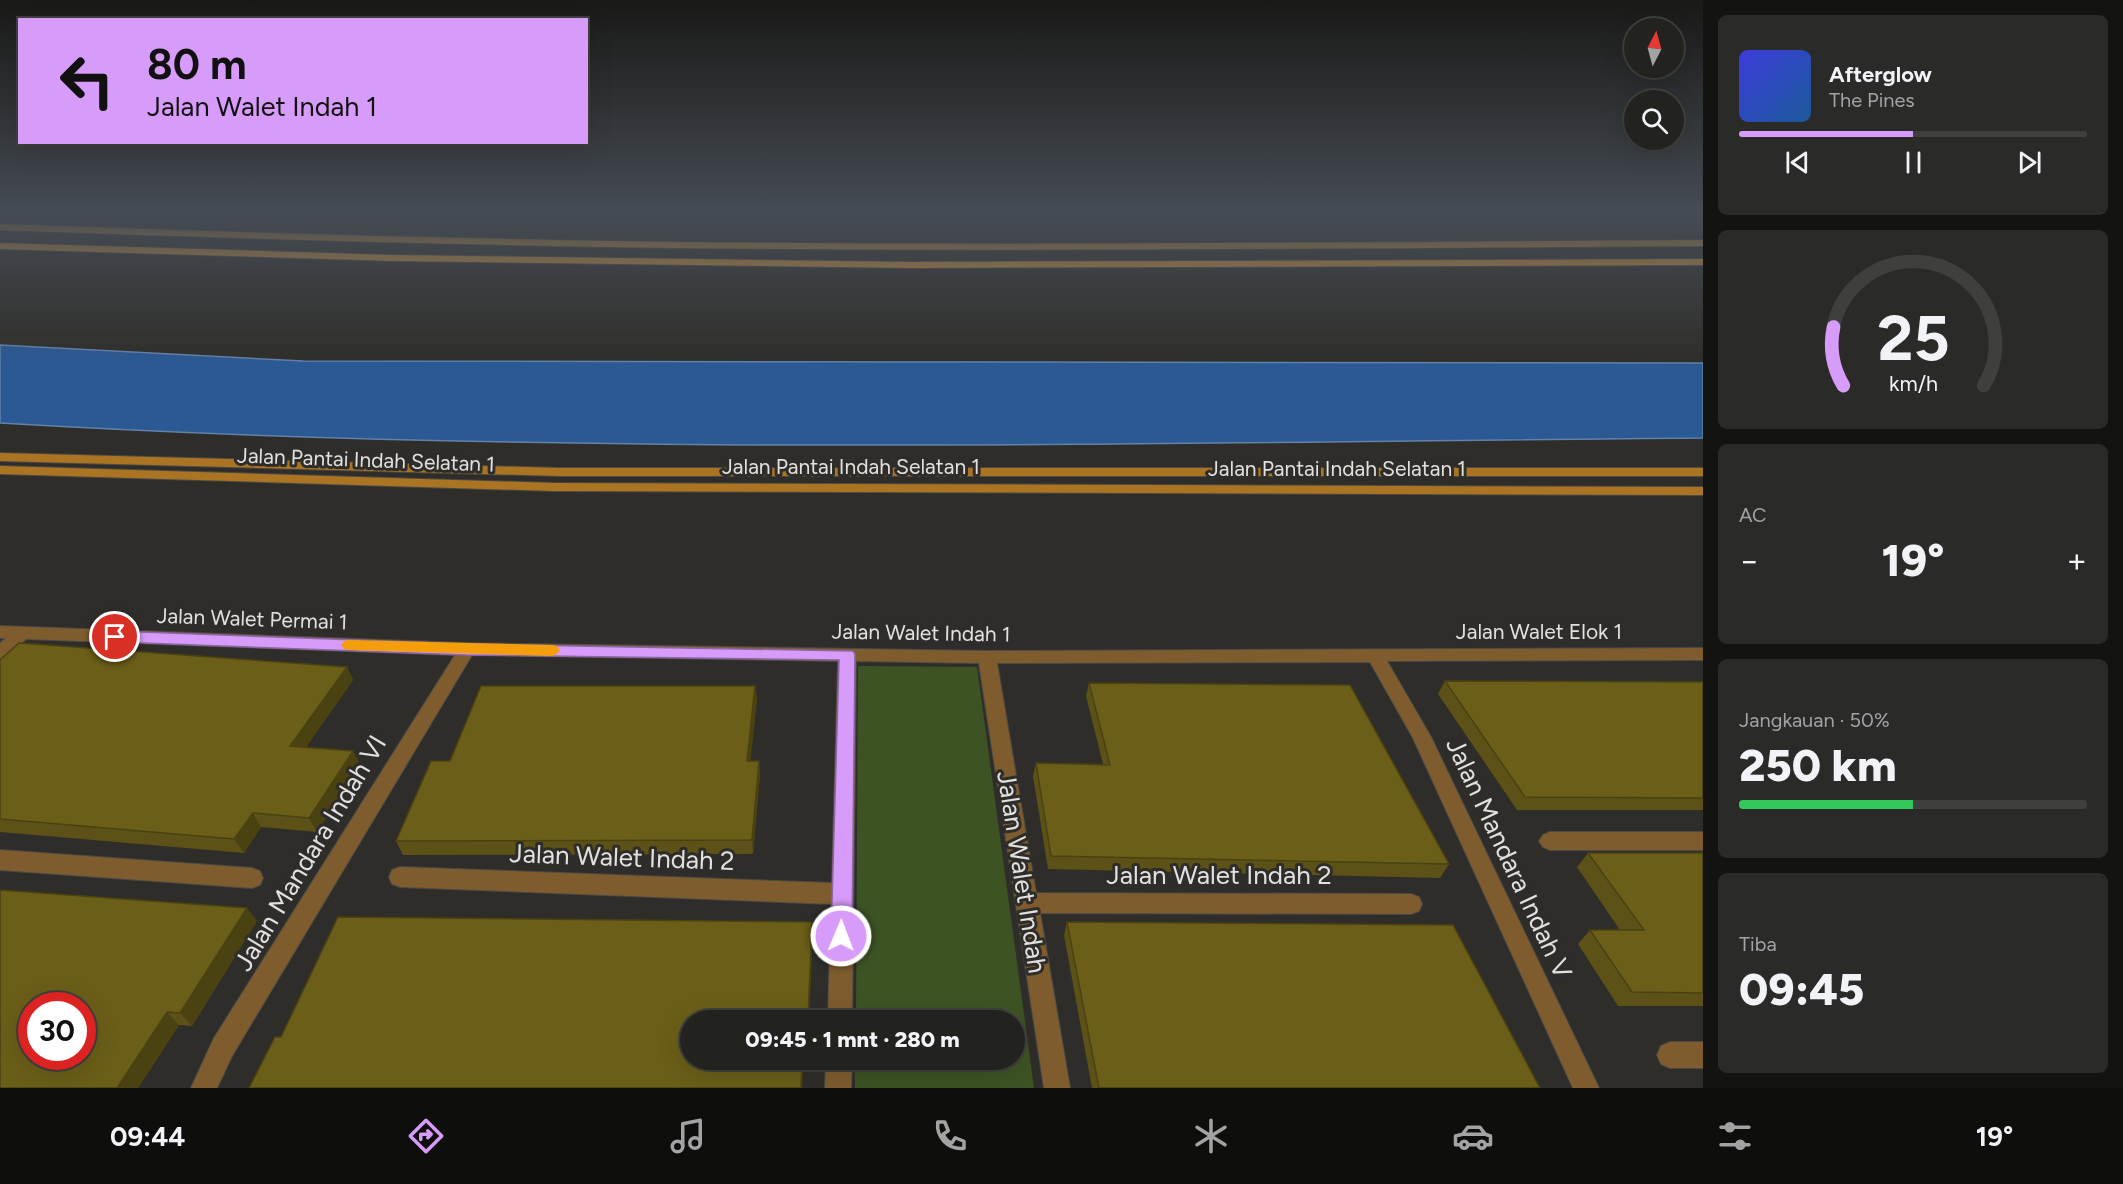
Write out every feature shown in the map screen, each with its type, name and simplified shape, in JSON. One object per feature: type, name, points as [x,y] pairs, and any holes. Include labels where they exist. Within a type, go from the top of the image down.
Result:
[{"type":"highway","points":[[236,264],[668,273],[1703,272]]},
{"type":"highway","points":[[881,264],[991,264]]},
{"type":"street","name":"Jalan Pantai Indah Selatan 1","points":[[0,457],[560,472],[1703,472]]},
{"type":"street","name":"Jalan Pantai Indah Selatan 1","points":[[0,470],[553,487],[1703,491]]},
{"type":"street","points":[[553,487],[560,472]]},
{"type":"street","name":"Jalan Walet Permai 1","points":[[0,632],[467,649]]},
{"type":"street","points":[[0,653],[21,634]]},
{"type":"street","name":"Jalan Walet Indah 1","points":[[467,649],[987,657],[1375,655]]},
{"type":"street","name":"Jalan Mandara Indah VI","points":[[204,1088],[223,1047],[467,649]]},
{"type":"street","points":[[840,1010],[848,654]]},
{"type":"street","name":"Jalan Walet Elok 1","points":[[1375,655],[1703,654]]},
{"type":"street","name":"Jalan Mandara Indah V","points":[[1375,655],[1422,737],[1586,1088]]},
{"type":"street","name":"Jalan Walet Indah","points":[[987,657],[1057,1088]]},
{"type":"street","points":[[1550,841],[1703,841]]},
{"type":"street","points":[[0,860],[252,878]]},
{"type":"street","name":"Jalan Walet Indah 2","points":[[400,877],[842,894]]},
{"type":"street","name":"Jalan Walet Indah 2","points":[[1027,903],[1411,904]]},
{"type":"street","points":[[1671,1055],[1703,1055]]},
{"type":"street","points":[[838,1088],[839,1070]]},
{"type":"green space","points":[[858,666],[977,667],[1023,1010],[856,1010]]},
{"type":"green space","points":[[1025,1022],[1034,1088],[855,1088],[855,1070],[1025,1070]]},
{"type":"water","points":[[0,345],[303,361],[1703,363],[1703,438],[1064,444],[638,444],[213,434],[0,423]]},
{"type":"building","points":[[19,643],[347,667],[290,746],[353,751],[309,818],[253,813],[234,839],[0,819],[0,660]]},
{"type":"building","points":[[1445,681],[1703,682],[1703,798],[1525,797]]},
{"type":"building","points":[[1089,683],[1350,685],[1449,864],[1051,856],[1036,763],[1110,765]]},
{"type":"building","points":[[481,686],[755,686],[747,761],[759,761],[752,840],[396,841],[431,761],[450,761]]},
{"type":"building","points":[[1588,853],[1703,853],[1703,993],[1632,992],[1590,930],[1644,930]]},
{"type":"building","points":[[0,890],[247,908],[180,1013],[167,1012],[117,1088],[0,1088]]},
{"type":"building","points":[[338,917],[812,922],[808,1010],[680,1010],[680,1070],[802,1070],[801,1088],[249,1088],[275,1037],[281,1037]]},
{"type":"building","points":[[1067,922],[1453,925],[1540,1088],[1099,1088]]},
{"type":"slow traffic","points":[[349,645],[552,650]]},
{"type":"route","points":[[115,637],[467,649],[848,654],[841,936]]}]
